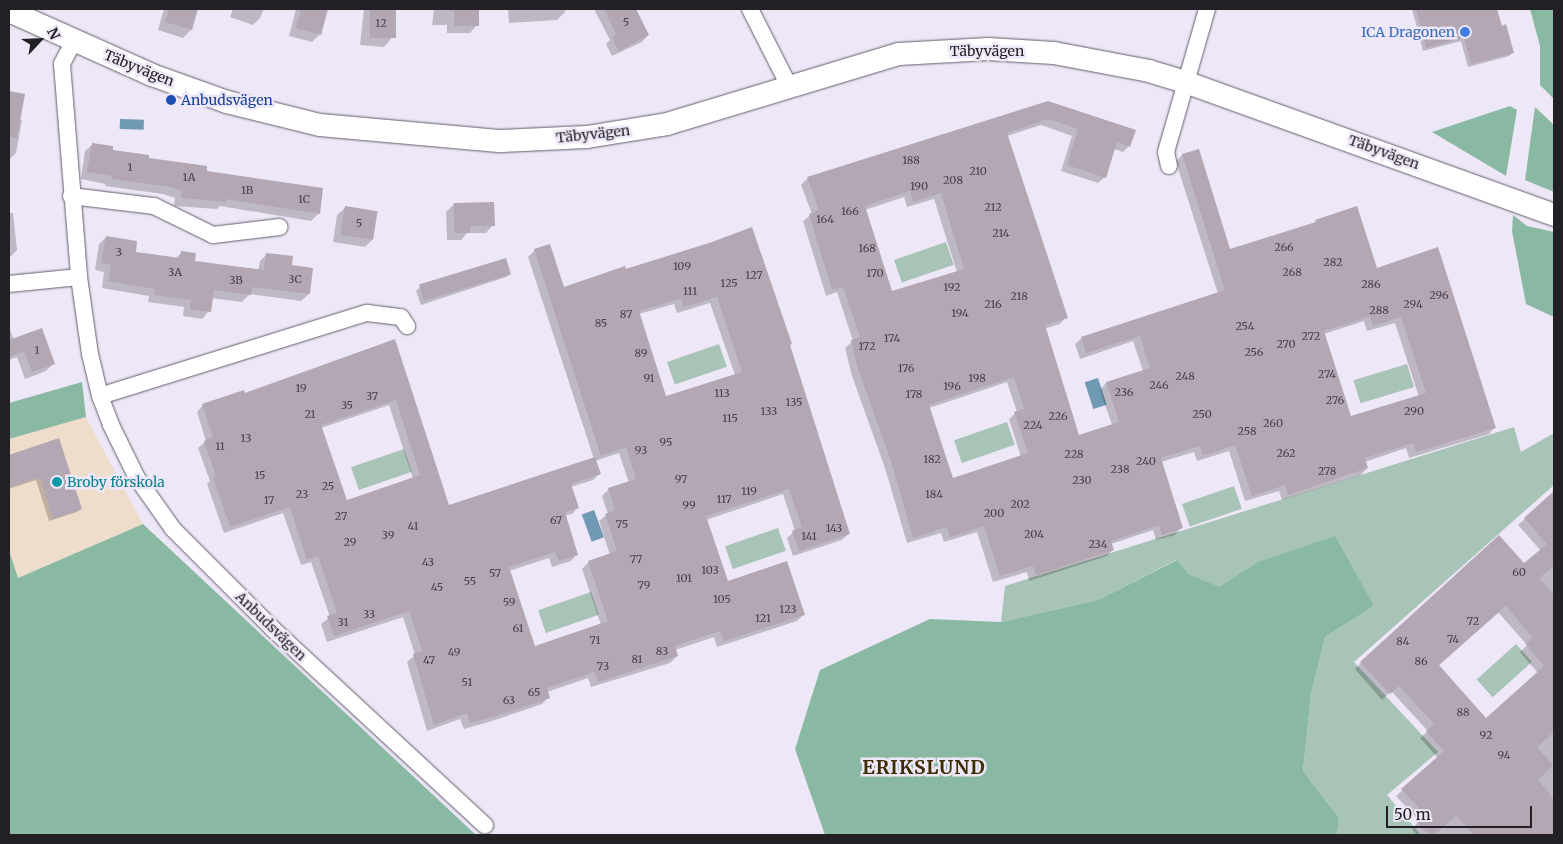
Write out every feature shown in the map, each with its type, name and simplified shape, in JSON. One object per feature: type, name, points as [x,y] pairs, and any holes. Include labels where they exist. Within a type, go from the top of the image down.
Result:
[{"type":"main road","name":"Täbyvägen","points":[[9,11],[152,75],[227,102],[310,122],[501,141],[587,137],[667,124],[899,54],[988,49],[1054,53],[1149,71],[1185,82],[1554,215]]},
{"type":"street","points":[[750,9],[789,86]]},
{"type":"street","points":[[1169,166],[1166,152],[1207,9]]},
{"type":"street","name":"Anbudsvägen","points":[[74,40],[62,64],[71,196],[79,277],[90,354],[100,396],[111,425],[137,478],[173,529],[273,629],[485,825]]},
{"type":"street","points":[[71,196],[154,206],[214,235],[280,227]]},
{"type":"street","points":[[9,284],[79,277]]},
{"type":"street","points":[[100,396],[367,313],[401,317],[407,326]]},
{"type":"shaded area","points":[[86,417],[143,524],[18,578],[9,550],[9,439]]},
{"type":"green space","points":[[1530,9],[1554,9],[1554,99],[1540,85],[1540,46]]},
{"type":"green space","points":[[1510,106],[1517,110],[1506,176],[1432,132]]},
{"type":"green space","points":[[1535,107],[1554,125],[1554,192],[1525,180]]},
{"type":"green space","points":[[1513,215],[1527,226],[1554,232],[1554,317],[1526,304],[1512,231]]},
{"type":"green space","points":[[946,242],[954,265],[902,283],[894,260]]},
{"type":"green space","points":[[719,344],[727,367],[675,385],[667,362]]},
{"type":"green space","points":[[1407,364],[1414,387],[1360,403],[1353,380]]},
{"type":"green space","points":[[82,382],[86,417],[9,439],[9,403]]},
{"type":"green space","points":[[1007,422],[1015,445],[962,463],[954,440]]},
{"type":"green space","points":[[1514,427],[1521,452],[1554,433],[1554,485],[1354,662],[1438,752],[1387,795],[1421,835],[1337,835],[1339,818],[1303,771],[1311,694],[1325,637],[1374,606],[1258,562],[1219,588],[1189,574],[1176,560],[1098,600],[1001,622],[1005,586]]},
{"type":"green space","points":[[404,449],[412,472],[359,490],[351,467]]},
{"type":"green space","points":[[1234,486],[1242,509],[1190,527],[1182,504]]},
{"type":"green space","points":[[143,524],[475,835],[9,835],[9,550],[18,578]]},
{"type":"green space","points":[[778,528],[786,551],[733,569],[725,546]]},
{"type":"green space","points":[[1335,536],[1374,606],[1325,637],[1311,694],[1303,771],[1339,818],[1337,835],[825,835],[795,749],[820,670],[930,619],[1001,622],[1098,600],[1177,560],[1189,574],[1219,587],[1258,562]]},
{"type":"green space","points":[[591,592],[599,615],[546,633],[538,610]]},
{"type":"green space","points":[[1516,644],[1532,662],[1493,697],[1477,679]]},
{"type":"water","points":[[120,119],[144,120],[144,130],[120,129]]},
{"type":"water","points":[[1098,378],[1107,405],[1093,409],[1085,382]]},
{"type":"water","points":[[594,510],[604,537],[592,542],[582,514]]},
{"type":"building","points":[[169,9],[198,9],[192,30],[165,22]]},
{"type":"building","points":[[301,9],[328,9],[321,35],[296,28]]},
{"type":"building","points":[[370,9],[396,9],[396,38],[370,38]]},
{"type":"building","points":[[454,9],[479,9],[479,26],[454,26]]},
{"type":"building","points":[[604,9],[636,9],[649,35],[619,51],[612,37],[616,34]]},
{"type":"building","name":"ICA Dragonen","points":[[1416,9],[1497,9],[1502,26],[1506,24],[1514,53],[1471,64],[1464,38],[1426,48]]},
{"type":"building","points":[[9,91],[25,94],[17,138],[9,137]]},
{"type":"building","points":[[1048,101],[1136,130],[1130,147],[1117,142],[1106,178],[1067,165],[1078,129],[1048,119],[1007,133],[1068,318],[1045,325],[1079,435],[1119,422],[1106,382],[1150,368],[1140,336],[1086,353],[1081,337],[1225,290],[1182,154],[1199,149],[1230,249],[1316,222],[1315,220],[1357,206],[1377,268],[1438,247],[1496,428],[1416,452],[1413,443],[1365,458],[1368,468],[1288,495],[1285,485],[1252,496],[1235,445],[1203,456],[1200,446],[1161,458],[1183,528],[1162,535],[1159,525],[1111,541],[1114,550],[1036,575],[1033,566],[1000,576],[984,526],[950,537],[947,527],[913,538],[891,461],[858,369],[851,340],[860,337],[843,287],[832,290],[809,214],[819,210],[807,177]],"holes":[[[910,191],[913,202],[941,193],[964,269],[892,291],[865,206]],[[1370,316],[1373,326],[1401,317],[1426,393],[1351,416],[1324,331]],[[1014,377],[1024,409],[1014,412],[1028,453],[953,478],[929,405]]]},
{"type":"building","points":[[92,143],[113,146],[113,150],[149,155],[149,158],[207,166],[207,171],[323,188],[320,214],[226,199],[226,202],[181,198],[182,191],[171,187],[112,179],[112,176],[87,172]]},
{"type":"building","points":[[494,202],[495,226],[470,226],[470,233],[454,233],[454,203]]},
{"type":"building","points":[[345,206],[378,211],[373,240],[340,235]]},
{"type":"building","points":[[752,227],[792,344],[790,345],[850,534],[799,551],[792,531],[802,527],[789,489],[706,516],[728,581],[787,561],[805,615],[724,641],[720,631],[675,646],[678,656],[598,682],[594,672],[547,688],[550,698],[499,715],[470,723],[467,713],[434,725],[413,654],[422,651],[409,611],[334,636],[327,616],[337,613],[318,556],[307,560],[290,507],[230,527],[213,477],[216,476],[204,441],[213,437],[202,404],[244,390],[245,393],[395,339],[449,505],[595,457],[601,474],[571,484],[579,508],[565,512],[578,555],[559,561],[555,552],[509,567],[535,646],[608,621],[588,561],[617,551],[605,514],[615,510],[608,488],[636,479],[626,447],[601,456],[534,249],[550,244],[564,287],[625,266],[626,269],[712,242]],"holes":[[[717,297],[742,372],[666,396],[639,311],[681,298],[684,307]],[[396,400],[420,475],[347,500],[321,425]]]},
{"type":"building","points":[[106,236],[137,241],[136,252],[180,258],[181,251],[196,253],[195,261],[264,270],[266,253],[293,256],[292,265],[313,268],[310,294],[252,287],[251,295],[214,290],[211,312],[190,309],[191,300],[154,295],[155,289],[108,281],[111,265],[101,263]]},
{"type":"building","points":[[506,258],[511,274],[424,301],[419,285]]},
{"type":"building","points":[[42,328],[55,364],[32,372],[24,351],[9,357],[9,340]]},
{"type":"building","name":"Broby förskola","points":[[59,438],[82,509],[53,519],[40,477],[9,487],[9,455]]},
{"type":"building","points":[[1554,491],[1554,566],[1539,578],[1554,595],[1554,732],[1537,747],[1553,765],[1538,780],[1554,799],[1554,835],[1473,835],[1456,816],[1434,835],[1429,835],[1417,822],[1425,814],[1401,789],[1444,751],[1426,731],[1434,724],[1399,686],[1390,694],[1360,662],[1499,535],[1524,563],[1547,544],[1524,518]],"holes":[[[1506,606],[1533,638],[1526,644],[1544,666],[1486,718],[1439,665]]]},
{"type":"place","name":"ICA Dragonen","points":[[1465,32]]},
{"type":"place","name":"Anbudsvägen","points":[[171,100]]},
{"type":"place","name":"Broby förskola","points":[[57,482]]},
{"type":"district","name":"ERIKSLUND","points":[[924,768]]}]
